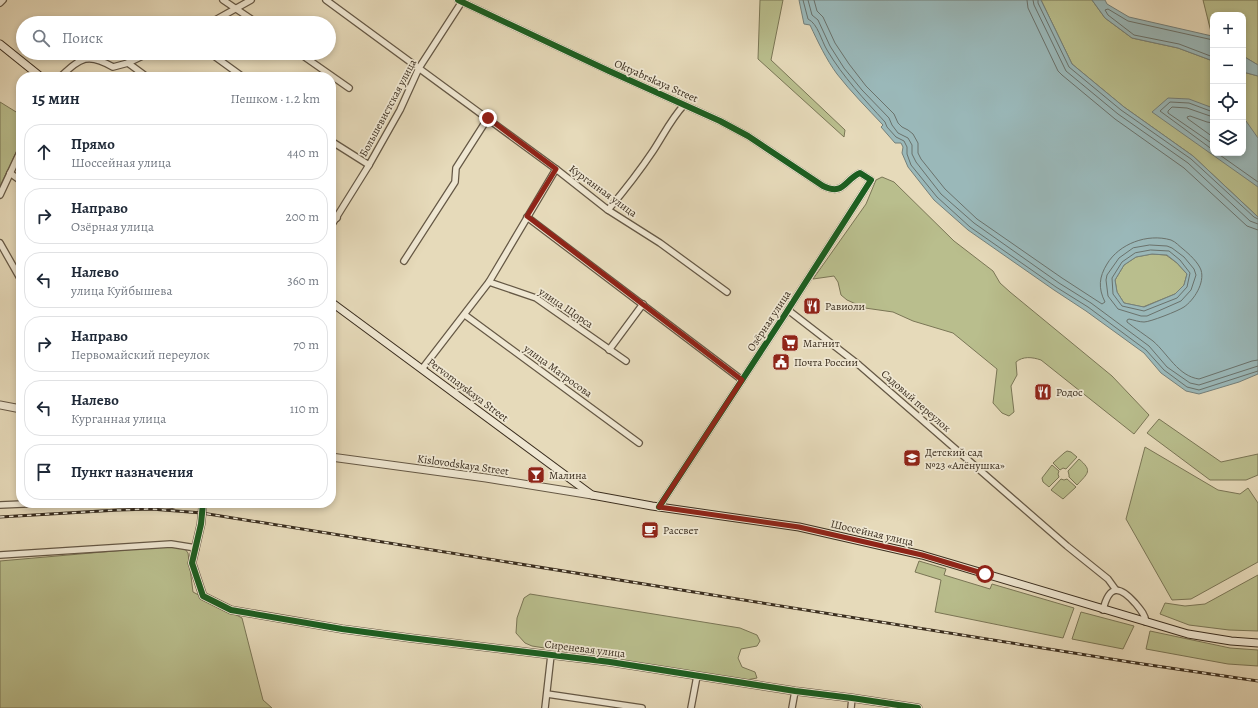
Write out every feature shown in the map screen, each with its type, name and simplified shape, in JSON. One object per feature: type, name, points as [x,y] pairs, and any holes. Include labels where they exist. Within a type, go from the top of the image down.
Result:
[{"type":"street","points":[[0,4],[3,0]]},
{"type":"street","points":[[223,0],[247,16]]},
{"type":"street","points":[[224,16],[251,0]]},
{"type":"street","name":"Курганная улица","points":[[326,0],[488,118],[608,210],[660,243],[727,292]]},
{"type":"street","name":"Большевистская улица","points":[[337,218],[369,166],[400,110],[419,68],[461,1]]},
{"type":"street","name":"Oktyabrskaya Street","points":[[461,1],[720,121],[748,136],[823,186],[834,190],[838,189]]},
{"type":"street","points":[[0,44],[16,57]]},
{"type":"street","points":[[20,60],[35,72]]},
{"type":"street","points":[[66,72],[78,61],[81,60]]},
{"type":"street","points":[[102,60],[113,66],[134,60]]},
{"type":"street","points":[[220,60],[236,72]]},
{"type":"street","points":[[309,60],[326,72]]},
{"type":"street","points":[[128,63],[140,72]]},
{"type":"street","points":[[336,79],[348,88]]},
{"type":"street","points":[[608,210],[635,178],[667,130],[675,114],[684,105]]},
{"type":"street","points":[[404,261],[455,182],[456,168],[488,118]]},
{"type":"street","points":[[336,143],[369,166]]},
{"type":"street","points":[[0,195],[16,160]]},
{"type":"street","points":[[422,369],[489,282],[556,169]]},
{"type":"street","points":[[10,173],[16,177]]},
{"type":"street","name":"Озёрная улица","points":[[659,507],[872,180],[860,173],[838,189]]},
{"type":"street","points":[[527,216],[742,380]]},
{"type":"street","points":[[0,243],[16,271]]},
{"type":"street","name":"улица Щорса","points":[[489,282],[536,298],[626,362]]},
{"type":"street","points":[[609,350],[643,304]]},
{"type":"street","name":"Pervomayskaya Street","points":[[336,306],[592,495]]},
{"type":"street","name":"Садовый переулок","points":[[788,310],[859,365],[1067,546],[1108,579],[1116,590],[1120,590],[1132,600],[1145,616],[1146,622]]},
{"type":"street","name":"улица Матросова","points":[[465,315],[639,443]]},
{"type":"street","points":[[0,405],[16,407]]},
{"type":"street","name":"Kislovodskaya Street","points":[[336,458],[486,478],[592,495]]},
{"type":"street","name":"Шоссейная улица","points":[[592,495],[659,507],[799,527],[914,553],[1188,634],[1231,641],[1258,643]]},
{"type":"street","points":[[0,505],[16,504]]},
{"type":"street","name":"Сиреневая улица","points":[[203,508],[192,563],[202,596],[231,610],[410,638],[610,662],[795,691],[918,708]]},
{"type":"street","points":[[0,555],[171,544],[196,548]]},
{"type":"street","points":[[1103,610],[1108,596],[1116,590]]},
{"type":"street","points":[[546,708],[551,655]]},
{"type":"street","points":[[691,708],[697,676]]},
{"type":"street","points":[[792,708],[795,691]]},
{"type":"street","points":[[547,694],[642,708]]},
{"type":"street","points":[[851,708],[852,698]]},
{"type":"green space","points":[[760,0],[783,0],[771,60],[845,130],[844,137],[758,59]]},
{"type":"green space","points":[[1041,0],[1092,0],[1105,18],[1132,38],[1178,48],[1210,60],[1210,156],[1246,156],[1246,73],[1258,76],[1258,217],[1193,156],[1124,107],[1072,64]]},
{"type":"green space","points":[[1203,0],[1258,0],[1258,65],[1246,58],[1246,12],[1210,12],[1210,28]]},
{"type":"green space","points":[[0,102],[16,112],[16,152],[0,186]]},
{"type":"green space","points":[[882,177],[894,182],[954,241],[993,271],[1000,283],[1010,292],[1112,376],[1149,415],[1134,434],[1041,360],[1034,358],[1025,358],[1016,362],[1017,375],[1011,386],[1014,412],[1009,416],[1002,413],[993,403],[997,369],[953,333],[913,321],[893,312],[865,308],[847,300],[841,295],[838,282],[834,276],[813,279],[866,204],[876,180]]},
{"type":"green space","points":[[1152,254],[1166,255],[1177,263],[1187,274],[1184,285],[1175,294],[1143,307],[1124,303],[1117,292],[1115,280],[1124,265],[1136,257]]},
{"type":"green space","points":[[1159,419],[1221,462],[1258,454],[1258,475],[1246,480],[1210,480],[1147,433]]},
{"type":"green space","points":[[1145,447],[1218,490],[1240,494],[1248,488],[1258,503],[1258,562],[1191,599],[1172,600],[1126,519]]},
{"type":"green space","points":[[1067,451],[1071,452],[1077,457],[1066,469],[1063,468],[1060,470],[1053,463]]},
{"type":"green space","points":[[1079,459],[1086,466],[1087,472],[1084,478],[1077,485],[1069,477],[1068,471]]},
{"type":"green space","points":[[1052,465],[1059,471],[1059,477],[1049,487],[1043,482],[1042,478]]},
{"type":"green space","points":[[1061,479],[1067,479],[1076,487],[1063,499],[1051,490]]},
{"type":"green space","points":[[171,546],[185,549],[188,553],[193,592],[242,618],[263,700],[272,708],[0,708],[0,561]]},
{"type":"green space","points":[[919,561],[946,569],[944,575],[990,589],[992,584],[1074,608],[1063,638],[935,612],[941,580],[915,572]]},
{"type":"green space","points":[[1258,575],[1258,631],[1229,630],[1189,625],[1160,614],[1165,603],[1185,606],[1205,604]]},
{"type":"green space","points":[[530,594],[740,628],[757,635],[760,641],[757,646],[741,649],[738,658],[742,667],[755,672],[757,678],[746,680],[532,646],[525,643],[516,633],[517,618],[524,598]]},
{"type":"green space","points":[[1081,612],[1134,626],[1123,649],[1072,639]]},
{"type":"green space","points":[[1150,631],[1230,648],[1258,650],[1258,666],[1228,664],[1146,649]]},
{"type":"water","points":[[799,0],[1041,0],[1072,64],[1124,107],[1193,156],[1258,217],[1258,374],[1239,382],[1199,394],[1186,391],[1161,373],[1144,353],[1086,311],[968,230],[934,200],[908,167],[902,153],[903,147],[901,143],[895,143],[881,127],[883,125],[842,81],[819,44],[810,25],[804,24]],"holes":[[[1152,254],[1167,255],[1187,274],[1184,285],[1175,294],[1144,307],[1124,303],[1117,292],[1115,280],[1124,265],[1136,257]]]},
{"type":"water","points":[[1092,0],[1105,0],[1107,4],[1129,17],[1210,36],[1210,60],[1178,48],[1132,38],[1105,18]]},
{"type":"water","points":[[1246,58],[1258,65],[1258,76],[1246,73]]},
{"type":"water","points":[[1168,98],[1189,99],[1210,107],[1210,153],[1152,112]]},
{"type":"water","points":[[1246,121],[1258,138],[1258,187],[1214,156],[1246,156]]},
{"type":"railway","points":[[0,517],[151,509],[202,513],[1136,663],[1258,681]]},
{"type":"cycle path","points":[[458,0],[720,121],[748,136],[823,186],[830,189],[840,188],[860,173],[871,180],[659,507]]},
{"type":"cycle path","points":[[203,508],[201,524],[192,563],[203,596],[231,610],[342,629],[610,662],[795,691],[918,708]]},
{"type":"place","name":"Равиоли","points":[[812,306]]},
{"type":"place","name":"Магнит","points":[[790,343]]},
{"type":"place","name":"Почта России","points":[[781,362]]},
{"type":"place","name":"Родос","points":[[1043,392]]},
{"type":"place","name":"Детский сад №23 «Алёнушка»","points":[[912,458]]},
{"type":"place","name":"Малина","points":[[536,475]]},
{"type":"place","name":"Рассвет","points":[[650,530]]},
{"type":"route","points":[[488,118],[556,169],[527,216],[742,380],[659,507],[799,527],[922,555],[985,574]]}]
